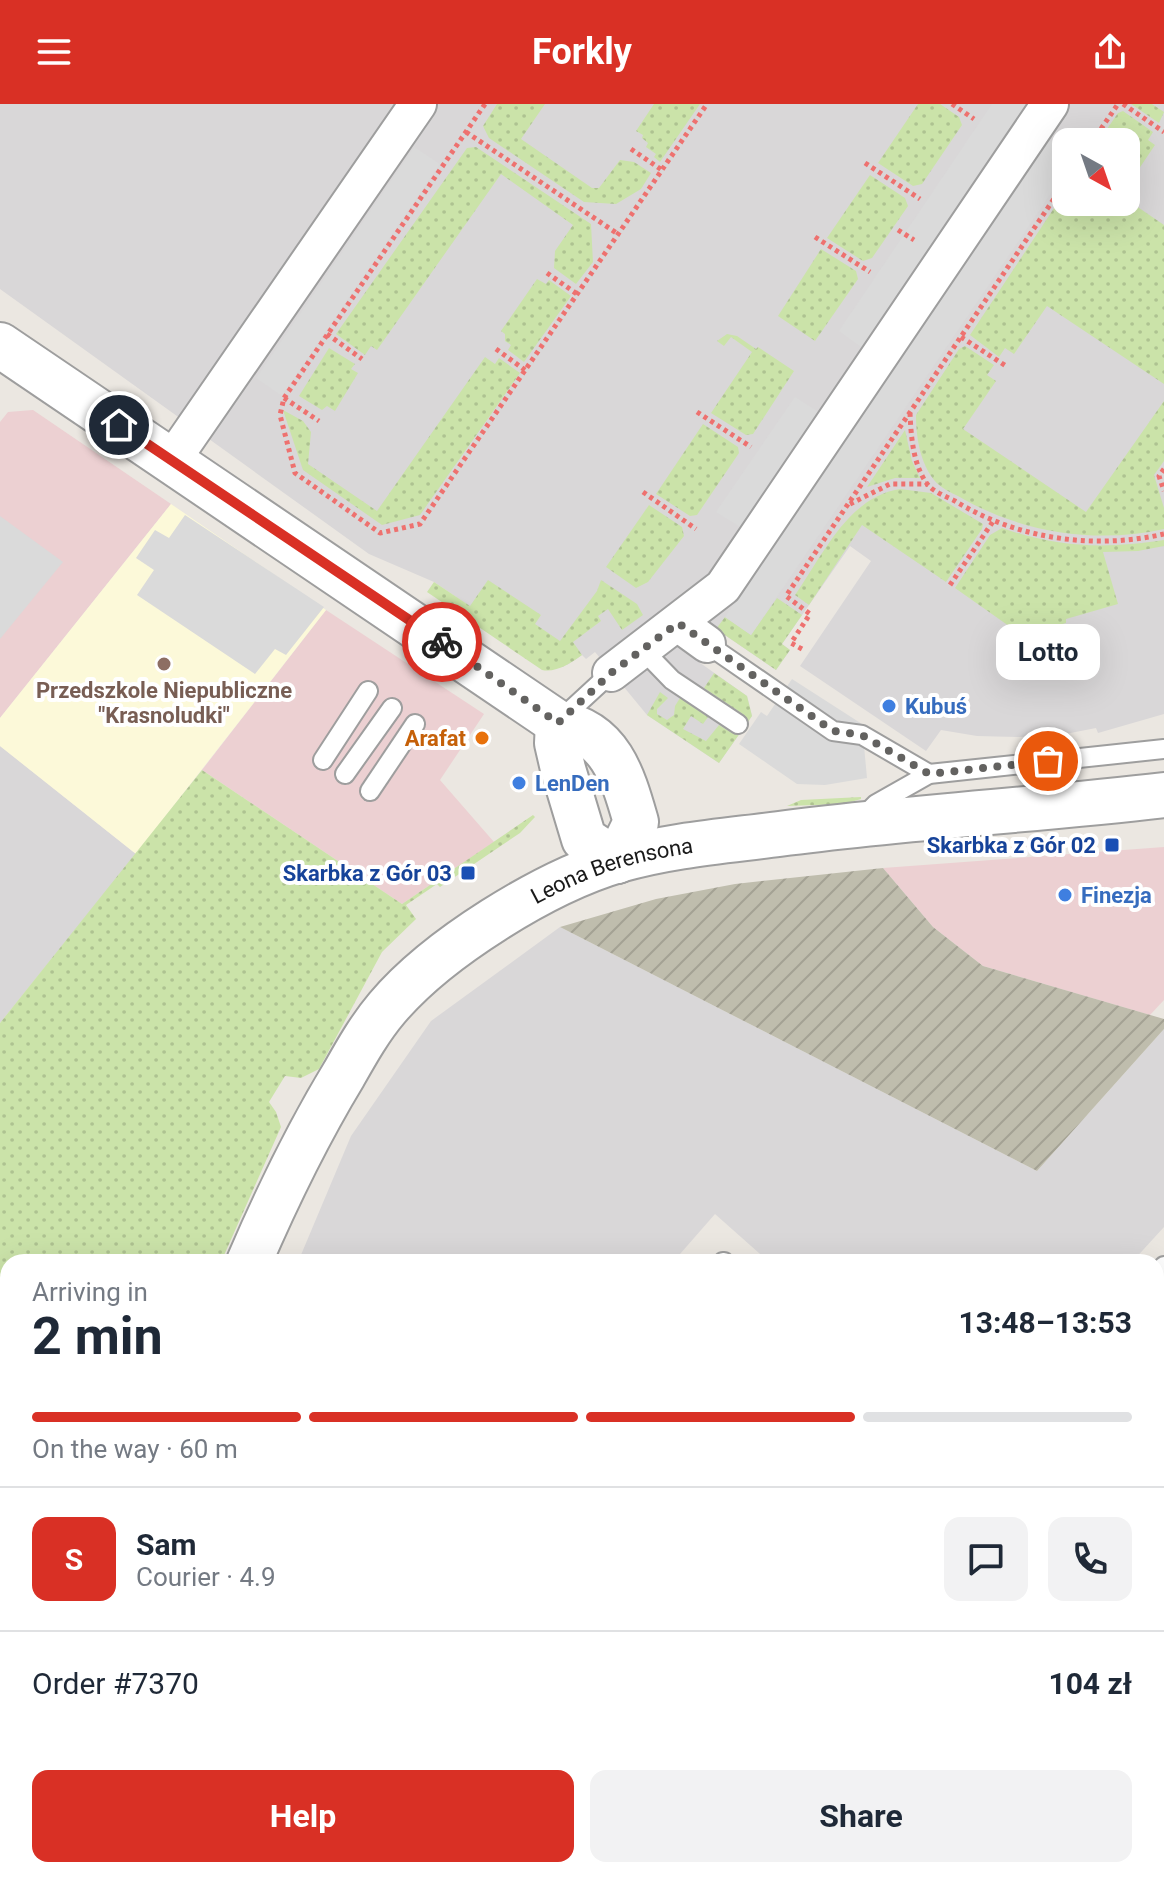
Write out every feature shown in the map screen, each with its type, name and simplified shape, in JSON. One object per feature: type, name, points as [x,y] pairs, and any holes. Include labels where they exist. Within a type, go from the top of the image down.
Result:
[{"type":"street","points":[[172,460],[418,104]]},
{"type":"street","points":[[611,673],[723,587],[1050,104]]},
{"type":"street","points":[[0,345],[558,723],[574,725],[591,735],[608,753],[623,777],[636,822],[617,861]]},
{"type":"street","points":[[678,623],[707,644]]},
{"type":"street","name":"Leona Berensona","points":[[253,1254],[311,1129],[371,1029],[406,986],[457,946],[567,879],[659,849],[855,824],[1164,795]]},
{"type":"lane","points":[[707,644],[833,731],[862,735],[929,774]]},
{"type":"lane","points":[[643,650],[672,680],[738,724]]},
{"type":"lane","points":[[558,723],[611,673]]},
{"type":"lane","points":[[323,760],[368,691]]},
{"type":"lane","points":[[345,774],[392,708]]},
{"type":"lane","points":[[370,791],[415,724]]},
{"type":"lane","points":[[855,824],[876,804],[929,774],[1164,749]]},
{"type":"path","points":[[485,104],[284,398],[280,415],[295,473],[380,533],[420,524],[707,104]]},
{"type":"path","points":[[952,104],[974,119]]},
{"type":"path","points":[[1103,128],[1121,104],[1164,132]]},
{"type":"path","points":[[466,132],[618,234]]},
{"type":"path","points":[[631,149],[662,170]]},
{"type":"path","points":[[865,163],[920,199]]},
{"type":"path","points":[[802,649],[791,643],[810,614],[786,596],[1052,202]]},
{"type":"path","points":[[815,237],[870,272]]},
{"type":"path","points":[[547,273],[577,294]]},
{"type":"path","points":[[327,334],[362,359]]},
{"type":"path","points":[[961,337],[1006,366]]},
{"type":"path","points":[[496,349],[525,370]]},
{"type":"path","points":[[284,398],[319,421]]},
{"type":"path","points":[[697,412],[751,447]]},
{"type":"path","points":[[910,412],[915,456],[928,484]]},
{"type":"path","points":[[1164,469],[1159,476],[1164,491]]},
{"type":"path","points":[[846,507],[890,484],[928,484],[971,511],[1020,529],[1083,542],[1112,542],[1164,534]]},
{"type":"path","points":[[643,492],[696,529]]},
{"type":"path","points":[[950,585],[994,520]]},
{"type":"shaded area","points":[[0,104],[1164,104],[1164,714],[1098,733],[1096,728],[1055,736],[1017,737],[977,736],[941,730],[926,751],[800,666],[871,561],[850,546],[782,644],[790,650],[776,670],[716,629],[696,660],[747,696],[752,716],[719,763],[647,715],[595,652],[586,659],[582,655],[567,665],[557,665],[434,582],[369,554],[0,289]]},
{"type":"shaded area","points":[[992,104],[1029,104],[864,349],[839,331]]},
{"type":"shaded area","points":[[1047,139],[1052,142],[1052,192],[751,635],[725,617]]},
{"type":"shaded area","points":[[414,147],[440,164],[282,396],[256,378]]},
{"type":"shaded area","points":[[795,397],[820,413],[742,528],[716,512]]},
{"type":"shaded area","points":[[33,410],[171,504],[0,718],[0,422],[8,412]]},
{"type":"shaded area","name":"Przedszkole Niepubliczne \"Krasnoludki\"","points":[[171,504],[326,610],[136,854],[0,746],[0,718]]},
{"type":"shaded area","points":[[185,515],[324,607],[286,655],[275,649],[255,674],[137,595],[154,570],[136,558],[155,530],[169,538]]},
{"type":"shaded area","points":[[0,516],[63,562],[0,639]]},
{"type":"shaded area","points":[[326,610],[484,714],[440,780],[494,842],[402,904],[202,770]]},
{"type":"shaded area","points":[[792,679],[862,724],[867,778],[825,785],[797,784],[739,744],[761,712],[767,716]]},
{"type":"shaded area","points":[[0,746],[136,854],[0,1023]]},
{"type":"shaded area","points":[[1164,847],[1164,1000],[1150,1015],[983,966],[933,927],[883,868]]},
{"type":"shaded area","points":[[883,868],[933,927],[983,966],[1164,1019],[1164,1029],[1037,1171],[560,927],[656,899],[735,884]]},
{"type":"shaded area","points":[[560,927],[1037,1171],[1164,1029],[1164,1227],[1139,1254],[760,1254],[715,1214],[680,1254],[301,1254],[351,1136],[431,1021]]},
{"type":"green space","points":[[497,104],[545,104],[521,139],[592,188],[599,188],[620,160],[634,162],[651,173],[641,189],[616,204],[584,202],[489,138],[483,126]]},
{"type":"green space","points":[[654,104],[700,104],[660,162],[654,157],[656,154],[646,147],[648,143],[642,138],[643,135],[636,131]]},
{"type":"green space","points":[[918,104],[940,104],[959,117],[962,125],[922,184],[913,186],[878,163]]},
{"type":"green space","points":[[1131,104],[1152,104],[1164,112],[1159,123]]},
{"type":"green space","points":[[1123,111],[1153,132],[1148,140],[1155,145],[1140,167],[1140,128],[1108,128]]},
{"type":"green space","points":[[476,147],[591,224],[593,262],[576,284],[554,268],[555,251],[573,225],[501,174],[377,350],[371,346],[365,355],[336,334],[467,148]]},
{"type":"green space","points":[[870,175],[905,198],[908,206],[872,258],[863,261],[827,238]]},
{"type":"green space","points":[[1140,209],[1164,225],[1164,384],[1047,306],[1014,354],[1005,348],[999,357],[970,335],[1052,211],[1052,216],[1140,216]]},
{"type":"green space","points":[[821,249],[856,271],[858,279],[815,341],[778,316]]},
{"type":"green space","points":[[537,279],[546,284],[549,280],[571,296],[524,362],[508,350],[511,345],[505,341],[505,334],[501,331]]},
{"type":"green space","points":[[727,334],[737,336],[756,349],[758,347],[794,371],[753,434],[746,435],[711,413],[752,352],[731,337],[724,346],[717,341]]},
{"type":"green space","points":[[965,346],[994,365],[987,375],[996,381],[963,429],[1086,512],[1164,401],[1164,461],[1154,475],[1164,508],[1164,529],[1087,535],[1037,528],[988,511],[937,483],[922,457],[916,415],[959,349]]},
{"type":"green space","points":[[329,348],[355,364],[351,369],[358,373],[335,411],[327,406],[322,410],[299,396]]},
{"type":"green space","points":[[485,357],[495,364],[499,358],[520,373],[420,515],[382,525],[303,470],[283,410],[303,421],[311,432],[308,464],[377,511]]},
{"type":"green space","points":[[703,424],[738,447],[739,453],[697,515],[690,516],[656,494]]},
{"type":"green space","points":[[905,430],[912,461],[920,478],[895,478],[867,487]]},
{"type":"green space","points":[[900,489],[931,493],[983,524],[946,582],[862,525],[809,605],[795,595],[838,530],[851,516],[882,494]]},
{"type":"green space","points":[[649,505],[682,527],[684,536],[648,582],[636,588],[606,567]]},
{"type":"green space","points":[[1002,528],[1063,543],[1122,545],[1164,540],[1164,546],[1138,551],[1103,552],[1118,604],[1026,634],[1016,631],[955,588],[990,535]]},
{"type":"green space","points":[[488,580],[541,615],[535,624],[560,641],[597,591],[601,580],[637,604],[643,615],[622,630],[608,609],[598,616],[601,621],[573,642],[582,655],[558,669],[542,670],[427,592],[434,582],[470,606]]},
{"type":"green space","points":[[777,598],[802,615],[782,644],[790,650],[776,670],[716,629],[725,617],[751,635]]},
{"type":"green space","points":[[714,673],[747,696],[752,716],[719,763],[647,715],[660,692],[668,698],[657,709],[657,714],[667,720],[674,715],[680,698],[708,717],[703,724],[691,716],[683,729],[706,741],[719,725],[732,733],[744,715],[704,688]]},
{"type":"green space","points":[[202,770],[402,904],[533,815],[535,817],[520,833],[440,887],[437,884],[406,905],[416,919],[382,952],[319,1069],[301,1078],[285,1076],[269,1102],[281,1127],[225,1254],[0,1254],[0,1023]]},
{"type":"green space","points":[[861,797],[844,804],[787,806],[801,800]]},
{"type":"way so far","points":[[442,642],[558,723],[611,673],[678,623],[833,731],[862,735],[929,774],[1048,761]]},
{"type":"place","name":"Przedszkole Niepubliczne \"Krasnoludki\"","points":[[164,664]]},
{"type":"place","name":"Kubuś","points":[[889,706]]},
{"type":"place","name":"Arafat","points":[[482,738]]},
{"type":"place","name":"Lotto","points":[[1048,761]]},
{"type":"place","name":"LenDen","points":[[519,783]]},
{"type":"place","name":"Skarbka z Gór 02","points":[[1112,845]]},
{"type":"place","name":"Skarbka z Gór 03","points":[[468,873]]},
{"type":"place","name":"Finezja","points":[[1065,895]]},
{"type":"route","points":[[119,425],[442,642]]}]
